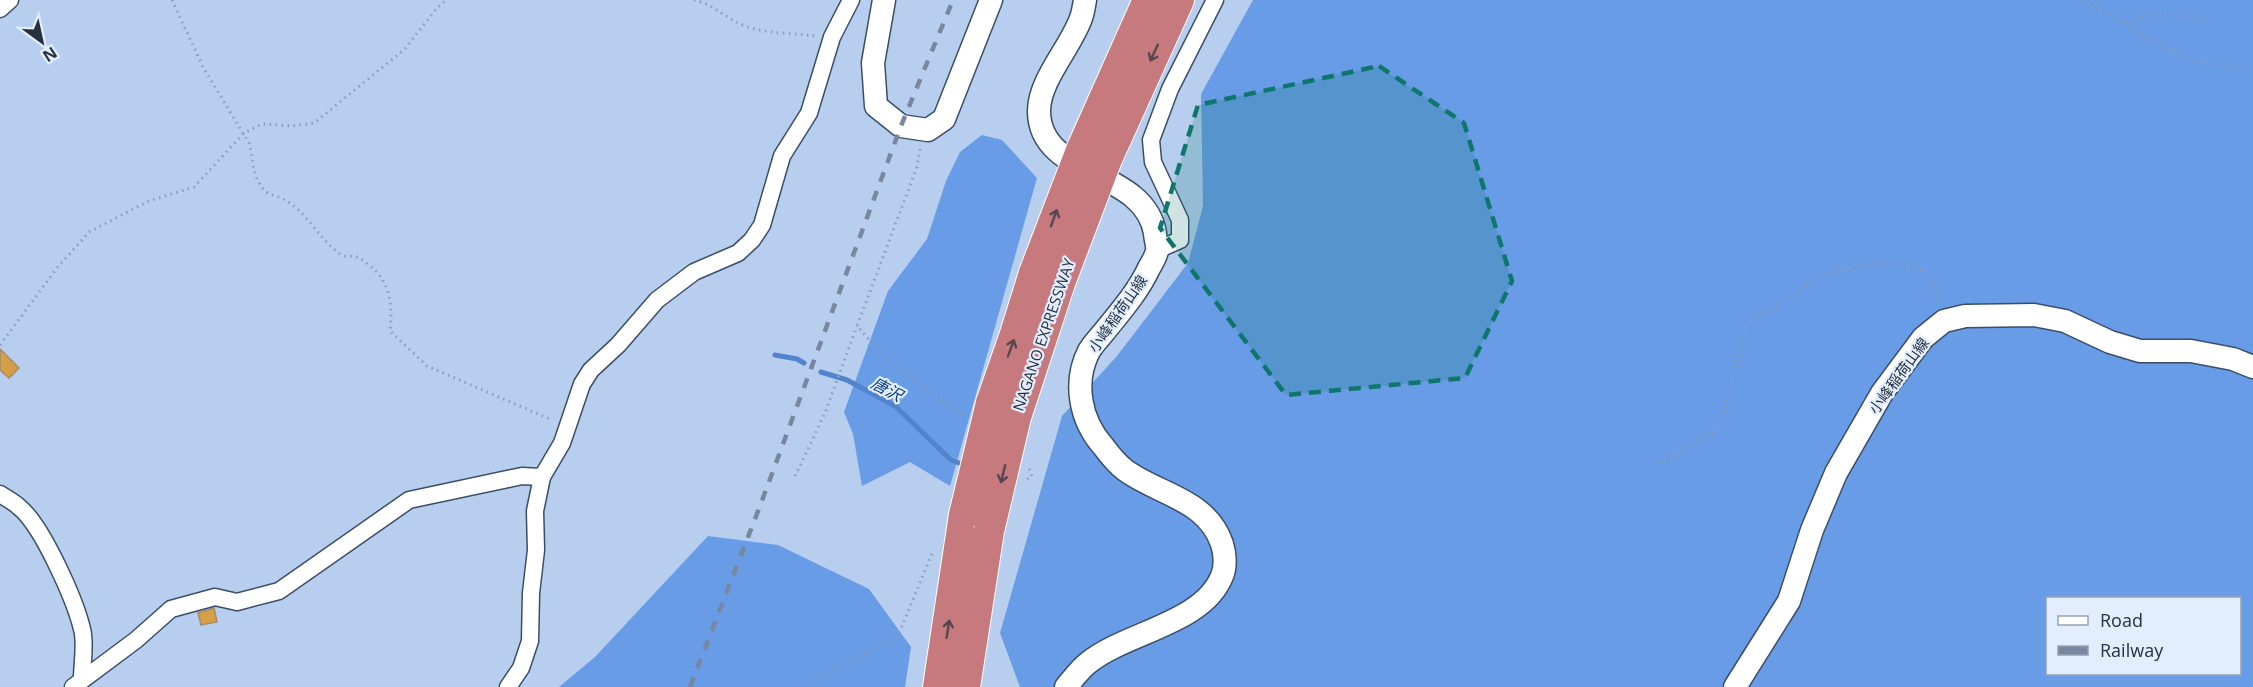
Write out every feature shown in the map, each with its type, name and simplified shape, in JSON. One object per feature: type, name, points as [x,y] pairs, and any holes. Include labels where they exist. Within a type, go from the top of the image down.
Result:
[{"type":"highway","name":"NAGANO EXPRESSWAY","points":[[938,687],[979,410],[1014,337],[1047,278],[1095,154],[1148,0]]},
{"type":"highway","name":"NAGANO EXPRESSWAY","points":[[1095,154],[1179,0]]},
{"type":"highway","name":"NAGANO EXPRESSWAY","points":[[965,687],[989,531],[1047,278]]},
{"type":"main road","points":[[884,0],[873,63],[876,106],[901,126],[928,130],[944,119],[991,0]]},
{"type":"main road","points":[[1085,0],[1081,18],[1042,93],[1039,111],[1042,128],[1051,144],[1062,156],[1131,194],[1144,208],[1154,226],[1157,250]]},
{"type":"main road","name":"小峰稲荷山線","points":[[1066,687],[1088,663],[1118,645],[1192,610],[1210,596],[1223,575],[1224,553],[1218,533],[1204,513],[1125,470],[1101,445],[1087,423],[1080,398],[1089,351],[1142,283],[1157,250]]},
{"type":"main road","points":[[1944,321],[1965,316],[2034,315],[2065,321],[2110,342],[2140,351],[2191,351],[2253,367]]},
{"type":"main road","name":"小峰稲荷山線","points":[[1736,687],[1789,601],[1812,530],[1836,473],[1882,393],[1923,338],[1944,321]]},
{"type":"street","points":[[0,9],[10,0]]},
{"type":"street","points":[[508,687],[521,668],[530,641],[531,593],[536,550],[535,511],[542,477],[562,444],[582,384],[591,370],[618,345],[657,300],[694,272],[738,253],[752,240],[762,225],[782,156],[809,113],[832,37],[851,0]]},
{"type":"street","points":[[1157,250],[1180,240],[1180,220],[1153,162],[1151,140],[1170,89],[1215,0]]},
{"type":"street","points":[[77,683],[136,640],[171,609],[215,597],[237,602],[279,591],[409,500],[522,476],[542,477]]},
{"type":"street","points":[[0,495],[20,507],[30,519],[44,540],[69,594],[83,631],[77,683]]},
{"type":"path","points":[[172,0],[203,67],[244,133],[252,153],[252,170],[265,191],[285,200],[306,216],[328,244],[343,256],[358,257],[378,272],[387,288],[390,300],[392,311],[390,331],[427,366],[568,426]]},
{"type":"path","points":[[0,345],[57,268],[89,232],[149,201],[194,187],[244,133],[262,124],[292,126],[314,123],[405,49],[436,9],[446,0]]},
{"type":"path","points":[[694,0],[705,2],[744,26],[776,32],[832,37]]},
{"type":"path","points":[[2083,0],[2162,46],[2200,61],[2226,67],[2253,68]]},
{"type":"path","points":[[2124,22],[2160,13],[2213,20]]},
{"type":"path","points":[[795,476],[825,412],[917,167],[922,129]]},
{"type":"path","points":[[1660,464],[1720,427],[1747,324],[1819,278],[1856,266],[1900,262],[1929,273],[1944,321]]},
{"type":"path","points":[[857,326],[892,365],[979,410]]},
{"type":"path","points":[[1022,481],[1032,476],[1028,465]]},
{"type":"path","points":[[807,687],[815,680],[898,636],[933,551]]},
{"type":"highlighted area","points":[[1379,66],[1464,123],[1512,281],[1465,378],[1286,395],[1160,228],[1198,105]]},
{"type":"shaded area","points":[[1253,0],[2253,0],[2253,687],[1020,687],[1000,633],[1062,416],[1117,356],[1188,263],[1203,206],[1201,94]]},
{"type":"shaded area","points":[[982,135],[1002,140],[1037,178],[950,486],[910,462],[862,486],[853,434],[844,412],[888,291],[927,239],[946,181],[960,152]]},
{"type":"shaded area","points":[[708,536],[778,545],[869,589],[911,647],[905,687],[559,687],[595,657]]},
{"type":"building","points":[[0,349],[19,368],[9,378],[0,370]]},
{"type":"building","points":[[214,608],[217,622],[201,625],[198,613]]},
{"type":"waterway","points":[[775,355],[797,359],[804,363]]},
{"type":"waterway","name":"唐沢","points":[[821,372],[847,380],[895,406],[951,460],[959,463]]},
{"type":"railway","points":[[690,687],[760,506],[901,126],[953,0]]}]
